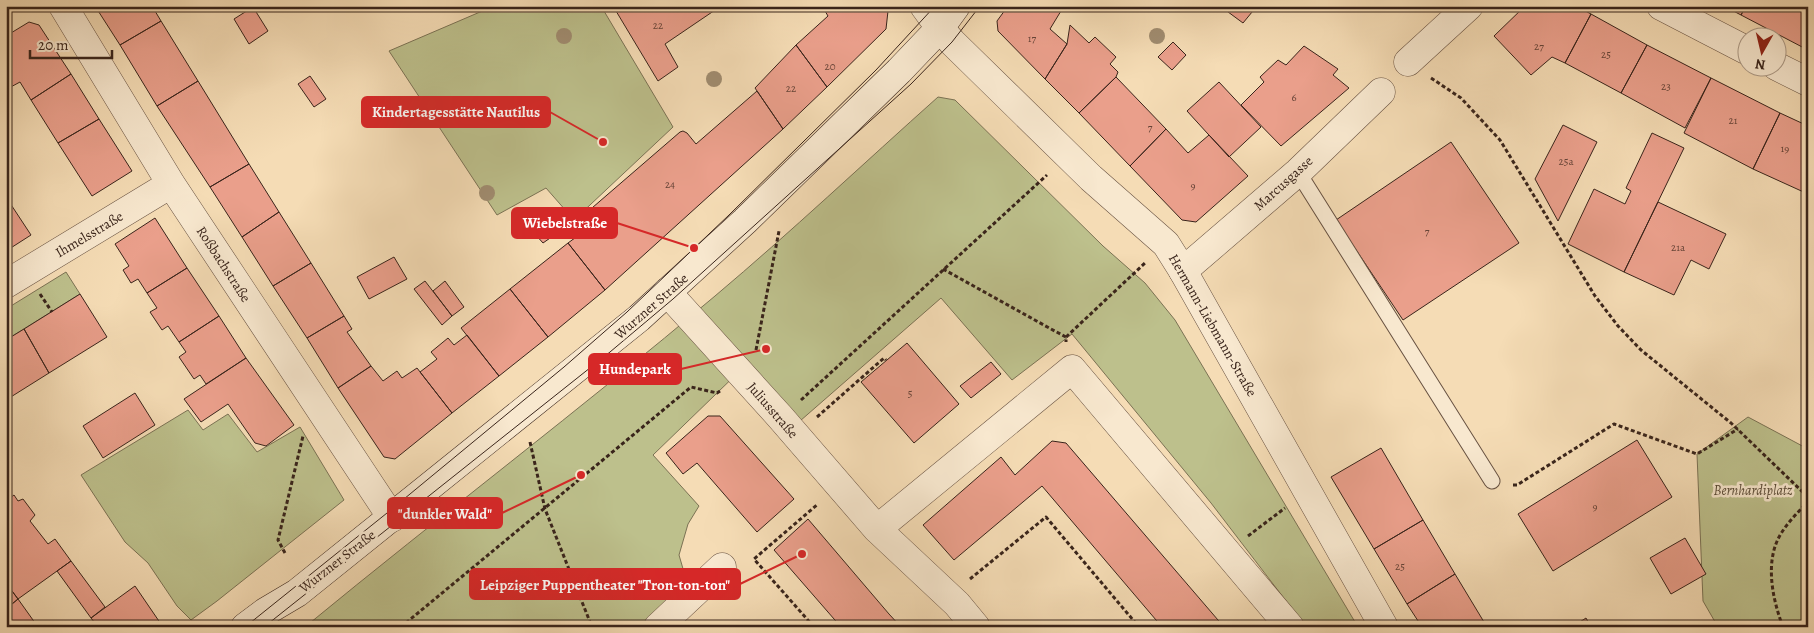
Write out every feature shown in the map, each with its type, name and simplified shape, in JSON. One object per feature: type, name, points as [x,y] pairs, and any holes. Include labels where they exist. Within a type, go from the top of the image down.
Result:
[{"type":"street","name":"Roßbachstraße","points":[[64,6],[171,184],[392,518]]},
{"type":"street","name":"Hermann-Liebmann-Straße","points":[[924,6],[952,42],[1069,157],[1166,244],[1384,627]]},
{"type":"street","name":"Wurzner Straße","points":[[245,627],[265,612],[297,593],[610,342],[667,292],[811,158],[899,71],[940,28],[956,6]]},
{"type":"street","points":[[1408,62],[1469,6]]},
{"type":"street","points":[[1661,6],[1736,45]]},
{"type":"street","points":[[1786,71],[1808,82]]},
{"type":"street","name":"Marcusgasse","points":[[1183,271],[1298,172],[1381,92]]},
{"type":"street","name":"Ihmelsstraße","points":[[6,284],[171,184]]},
{"type":"street","name":"Juliusstraße","points":[[667,292],[788,426],[877,529],[949,597],[976,627]]},
{"type":"street","points":[[877,529],[1072,369],[1290,627]]},
{"type":"street","points":[[658,627],[722,567]]},
{"type":"lane","points":[[1298,172],[1492,481]]},
{"type":"path","points":[[1408,62],[1461,98],[1500,140],[1595,296],[1618,326],[1641,350],[1738,430],[1808,497]]},
{"type":"path","points":[[788,426],[943,270],[1042,179],[1069,157]]},
{"type":"path","points":[[756,350],[779,231]]},
{"type":"path","points":[[1066,337],[1166,244]]},
{"type":"path","points":[[943,270],[1066,337]]},
{"type":"path","points":[[36,287],[52,312]]},
{"type":"path","points":[[1066,337],[1072,369]]},
{"type":"path","points":[[788,426],[884,358],[886,360]]},
{"type":"path","points":[[401,627],[691,387],[717,393]]},
{"type":"path","points":[[1492,481],[1517,485],[1614,424],[1697,454],[1738,430]]},
{"type":"path","points":[[285,553],[278,540],[303,436]]},
{"type":"path","points":[[530,442],[545,509],[592,627]]},
{"type":"path","points":[[814,627],[754,559],[838,486]]},
{"type":"path","points":[[1227,553],[1307,490]]},
{"type":"path","points":[[1783,627],[1772,586],[1772,558],[1781,533],[1808,502]]},
{"type":"path","points":[[949,597],[1046,517],[1139,627]]},
{"type":"path","points":[[1804,627],[1808,625]]},
{"type":"green space","points":[[494,6],[601,6],[673,127],[574,220],[546,188],[497,215],[389,51]]},
{"type":"green space","points":[[938,97],[955,100],[1103,246],[1145,283],[1175,320],[1358,627],[1306,627],[1211,503],[1072,334],[1012,380],[941,298],[800,421],[748,363],[653,455],[699,506],[688,524],[679,555],[688,586],[645,627],[305,627],[614,380],[715,296]]},
{"type":"green space","points":[[66,272],[80,294],[6,340],[6,309]]},
{"type":"green space","points":[[188,410],[203,430],[228,414],[257,452],[300,427],[344,500],[191,620],[177,606],[148,563],[125,542],[81,475]]},
{"type":"green space","name":"Bernhardiplatz","points":[[1748,417],[1808,449],[1808,627],[1718,627],[1703,601],[1697,454]]},
{"type":"building","points":[[95,6],[152,6],[161,21],[120,45]]},
{"type":"building","points":[[613,6],[721,6],[665,44],[678,67],[658,81]]},
{"type":"building","points":[[822,6],[884,6],[888,11],[886,29],[827,87],[796,45],[828,16]]},
{"type":"building","points":[[1008,6],[1064,6],[1050,29],[1067,44],[1045,79],[998,31],[997,21]]},
{"type":"building","points":[[1220,6],[1257,6],[1243,23]]},
{"type":"building","points":[[1525,6],[1576,6],[1591,14],[1565,63],[1552,57],[1531,75],[1494,36]]},
{"type":"building","points":[[1724,6],[1746,6],[1741,15]]},
{"type":"building","points":[[1746,6],[1808,6],[1808,45],[1806,49],[1786,39],[1786,28],[1766,28],[1741,15]]},
{"type":"building","points":[[253,7],[268,31],[249,44],[234,19]]},
{"type":"building","points":[[1591,14],[1647,45],[1621,93],[1565,63]]},
{"type":"building","points":[[161,21],[198,81],[157,106],[120,45]]},
{"type":"building","points":[[29,22],[39,25],[71,74],[31,100],[20,82],[6,88],[6,36]]},
{"type":"building","points":[[1070,25],[1089,43],[1095,37],[1116,57],[1110,64],[1118,72],[1116,77],[1079,113],[1045,79],[1067,44]]},
{"type":"building","points":[[1173,42],[1186,55],[1172,70],[1158,57]]},
{"type":"building","points":[[796,45],[827,87],[783,129],[755,88]]},
{"type":"building","points":[[1647,45],[1711,78],[1685,128],[1621,93]]},
{"type":"building","points":[[1304,46],[1338,69],[1333,75],[1349,88],[1281,146],[1241,105],[1264,82],[1260,77],[1278,60],[1286,65]]},
{"type":"building","points":[[71,74],[99,119],[58,143],[31,100]]},
{"type":"building","points":[[310,76],[326,99],[314,107],[298,84]]},
{"type":"building","points":[[1116,77],[1166,129],[1130,166],[1079,113]]},
{"type":"building","points":[[1711,78],[1780,113],[1753,169],[1684,133]]},
{"type":"building","points":[[198,81],[249,164],[210,187],[157,106]]},
{"type":"building","points":[[1219,82],[1261,127],[1229,157],[1187,111]]},
{"type":"building","points":[[757,91],[783,129],[605,290],[568,243],[594,224],[585,214],[680,132],[687,133],[696,144]]},
{"type":"building","points":[[1780,113],[1808,126],[1808,194],[1753,169]]},
{"type":"building","points":[[99,119],[132,171],[92,196],[58,143]]},
{"type":"building","points":[[1563,125],[1597,142],[1558,221],[1535,179]]},
{"type":"building","points":[[1166,129],[1188,153],[1209,135],[1248,176],[1196,222],[1182,220],[1130,166]]},
{"type":"building","points":[[1652,133],[1684,148],[1624,272],[1568,244],[1594,189],[1625,204],[1631,191],[1626,188]]},
{"type":"building","points":[[1451,142],[1519,243],[1403,320],[1336,220]]},
{"type":"building","points":[[249,164],[279,212],[242,237],[210,187]]},
{"type":"building","points":[[6,197],[31,235],[6,251]]},
{"type":"building","points":[[1658,202],[1726,234],[1709,269],[1691,260],[1674,295],[1624,272]]},
{"type":"building","points":[[532,209],[553,236],[543,243],[519,216]]},
{"type":"building","points":[[279,212],[311,263],[273,286],[242,237]]},
{"type":"building","points":[[155,218],[187,268],[147,293],[138,279],[131,283],[123,270],[129,266],[115,244]]},
{"type":"building","points":[[568,243],[605,290],[548,337],[510,289]]},
{"type":"building","points":[[394,257],[407,279],[369,299],[357,277]]},
{"type":"building","points":[[311,263],[344,316],[307,338],[273,286]]},
{"type":"building","points":[[187,268],[219,316],[179,342],[168,326],[162,330],[150,312],[157,308],[147,293]]},
{"type":"building","points":[[425,281],[452,316],[442,325],[414,289]]},
{"type":"building","points":[[445,281],[464,307],[452,316],[433,291]]},
{"type":"building","points":[[510,289],[548,337],[499,376],[461,328]]},
{"type":"building","points":[[80,294],[107,337],[49,373],[24,329]]},
{"type":"building","points":[[219,316],[246,358],[206,384],[200,375],[194,379],[179,357],[186,352],[179,342]]},
{"type":"building","points":[[344,316],[352,329],[347,332],[371,366],[338,388],[307,338]]},
{"type":"building","points":[[24,329],[49,373],[6,400],[6,340]]},
{"type":"building","points":[[467,335],[499,376],[452,413],[420,372],[437,359],[431,352],[448,338],[454,345]]},
{"type":"building","points":[[907,343],[959,404],[914,443],[861,382]]},
{"type":"building","points":[[246,358],[294,425],[266,446],[255,443],[228,404],[201,422],[184,399]]},
{"type":"building","points":[[991,362],[1001,374],[971,398],[960,386]]},
{"type":"building","points":[[371,366],[383,381],[397,371],[402,378],[417,368],[452,413],[395,459],[384,457],[338,388]]},
{"type":"building","points":[[135,393],[155,425],[103,458],[83,426]]},
{"type":"building","points":[[708,416],[720,416],[794,499],[757,532],[697,463],[683,474],[666,453]]},
{"type":"building","points":[[1637,440],[1672,497],[1553,571],[1518,514]]},
{"type":"building","points":[[1052,441],[1066,443],[1224,627],[1162,627],[1042,486],[954,560],[923,525],[1001,457],[1015,475]]},
{"type":"building","points":[[1381,448],[1423,520],[1374,549],[1331,477]]},
{"type":"building","points":[[14,495],[18,501],[23,499],[35,515],[30,521],[48,544],[55,539],[71,561],[18,599],[6,583],[6,501]]},
{"type":"building","points":[[808,519],[901,627],[841,627],[774,550]]},
{"type":"building","points":[[1423,520],[1455,574],[1407,604],[1374,549]]},
{"type":"building","points":[[1685,538],[1706,574],[1671,594],[1650,558]]},
{"type":"building","points":[[71,561],[105,607],[91,618],[57,571]]},
{"type":"building","points":[[1455,574],[1487,627],[1422,627],[1407,604]]},
{"type":"building","points":[[6,583],[18,599],[6,609]]},
{"type":"building","points":[[135,586],[163,627],[98,627],[91,618]]},
{"type":"building","points":[[18,599],[38,627],[9,627],[6,623],[6,609]]},
{"type":"building","points":[[1586,618],[1591,627],[1572,627]]},
{"type":"tram line","points":[[245,627],[387,513],[564,367],[627,312],[729,215],[876,70],[935,6]]},
{"type":"tram line","points":[[264,627],[610,352],[673,299],[911,84],[952,42],[980,6]]},
{"type":"place","name":"Kindertagesstätte Nautilus","points":[[603,142]]},
{"type":"place","name":"Wiebelstraße","points":[[694,248]]},
{"type":"place","name":"Hundepark","points":[[766,349]]},
{"type":"place","name":"\"dunkler Wald\"","points":[[581,475]]},
{"type":"place","name":"Leipziger Puppentheater \"Tron-ton-ton\"","points":[[802,554]]}]
